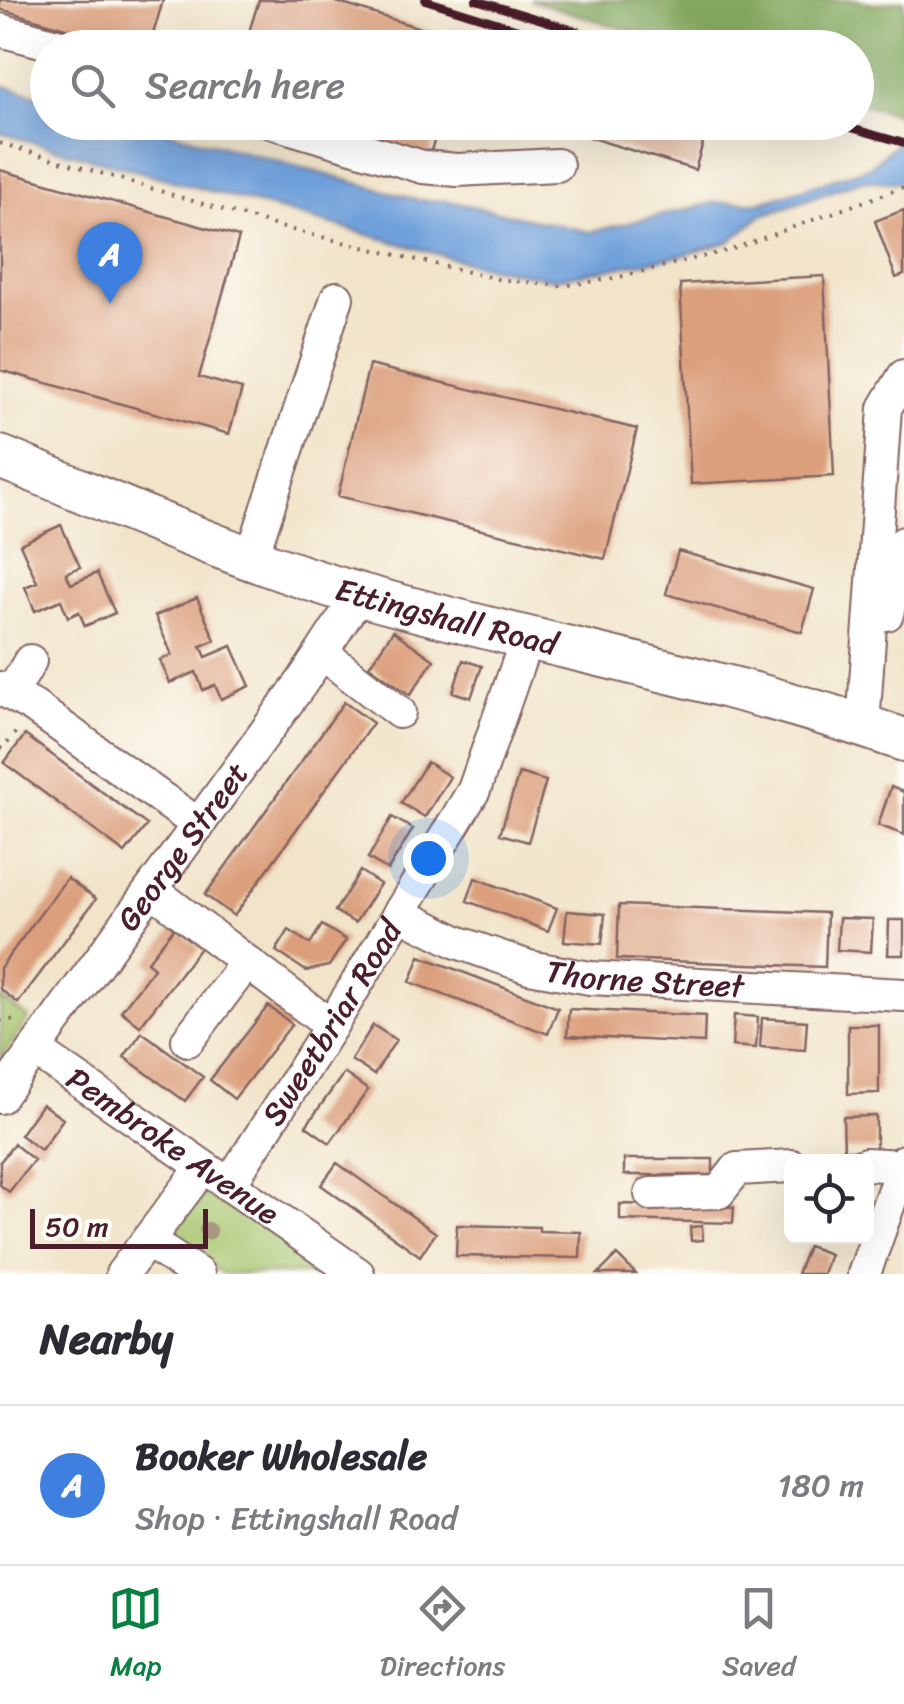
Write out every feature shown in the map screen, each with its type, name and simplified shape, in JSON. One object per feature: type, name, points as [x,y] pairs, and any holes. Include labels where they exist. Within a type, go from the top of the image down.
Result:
[{"type":"main road","name":"Ettingshall Road","points":[[0,457],[251,559],[359,594],[904,740]]},
{"type":"street","points":[[0,30],[30,38]]},
{"type":"street","points":[[332,140],[423,167],[457,170],[557,165]]},
{"type":"street","points":[[251,559],[337,298]]},
{"type":"street","points":[[863,726],[885,408],[904,376]]},
{"type":"street","points":[[863,726],[904,543]]},
{"type":"street","name":"George Street","points":[[0,1097],[322,654],[359,594]]},
{"type":"street","name":"Sweetbriar Road","points":[[122,1274],[148,1241],[216,1176],[331,1026],[474,790],[527,638]]},
{"type":"street","points":[[322,654],[399,712]]},
{"type":"street","points":[[30,662],[5,691],[199,825]]},
{"type":"street","points":[[152,890],[331,1026]]},
{"type":"street","name":"Thorne Street","points":[[399,913],[458,942],[529,967],[590,978],[904,995]]},
{"type":"street","points":[[188,1040],[246,963]]},
{"type":"street","name":"Pembroke Avenue","points":[[35,1050],[358,1274]]},
{"type":"street","points":[[864,1274],[903,1164],[874,1164]]},
{"type":"street","points":[[651,1194],[719,1192],[737,1169],[784,1166]]},
{"type":"street","points":[[148,1241],[198,1274]]},
{"type":"path","points":[[0,144],[280,227],[497,279],[562,286],[615,278],[730,250],[904,187]]},
{"type":"green space","points":[[530,0],[857,0],[876,4],[904,0],[904,117],[874,107],[874,30],[627,30]]},
{"type":"green space","points":[[0,997],[29,1018],[0,1060]]},
{"type":"green space","points":[[216,1188],[340,1274],[223,1274],[176,1242],[173,1232],[206,1190]]},
{"type":"water","points":[[0,85],[30,93],[30,140],[201,140],[418,200],[448,201],[590,232],[714,203],[762,202],[870,167],[904,136],[904,183],[864,180],[762,215],[729,242],[684,255],[553,279],[470,263],[0,133]]},
{"type":"building","points":[[0,0],[163,0],[154,30],[72,30],[0,9]]},
{"type":"building","points":[[259,0],[330,0],[426,30],[250,30]]},
{"type":"building","points":[[375,140],[434,140],[429,157]]},
{"type":"building","points":[[598,140],[704,140],[695,170]]},
{"type":"building","points":[[0,170],[239,237],[199,377],[242,389],[229,434],[0,370]]},
{"type":"building","points":[[904,210],[904,275],[896,278],[875,221]]},
{"type":"building","points":[[824,276],[834,476],[691,484],[680,284]]},
{"type":"building","points":[[369,365],[637,429],[605,559],[338,496]]},
{"type":"building","points":[[61,525],[80,567],[66,573],[71,584],[97,573],[115,613],[85,626],[79,612],[68,617],[61,600],[35,611],[25,587],[37,582],[20,544]]},
{"type":"building","points":[[678,551],[814,589],[802,632],[666,594]]},
{"type":"building","points":[[197,598],[215,640],[201,646],[206,657],[232,646],[250,686],[221,699],[215,685],[203,690],[196,672],[170,683],[160,660],[172,655],[155,616]]},
{"type":"building","points":[[393,631],[434,660],[410,695],[369,666]]},
{"type":"building","points":[[463,660],[482,666],[471,698],[453,692]]},
{"type":"building","points":[[344,702],[373,723],[234,916],[205,895]]},
{"type":"building","points":[[25,735],[147,825],[125,853],[4,763]]},
{"type":"building","points":[[427,762],[450,777],[425,817],[401,803]]},
{"type":"building","points":[[519,773],[546,781],[528,842],[500,834]]},
{"type":"building","points":[[891,787],[904,792],[904,835],[878,825]]},
{"type":"building","points":[[392,817],[413,829],[388,870],[368,858]]},
{"type":"building","points":[[360,871],[380,884],[355,923],[335,911]]},
{"type":"building","points":[[67,878],[96,899],[18,1003],[0,989],[0,968]]},
{"type":"building","points":[[475,878],[557,908],[548,931],[467,901]]},
{"type":"building","points":[[619,905],[827,913],[825,967],[617,959]]},
{"type":"building","points":[[567,911],[605,914],[602,944],[564,941]]},
{"type":"building","points":[[839,918],[873,919],[871,952],[837,950]]},
{"type":"building","points":[[889,920],[904,920],[904,955],[888,955]]},
{"type":"building","points":[[322,925],[346,940],[329,966],[306,971],[276,951],[289,930],[310,944]]},
{"type":"building","points":[[174,928],[200,948],[140,1026],[121,1011],[154,968],[147,962]]},
{"type":"building","points":[[420,956],[558,1008],[548,1034],[410,982]]},
{"type":"building","points":[[268,1006],[292,1024],[234,1099],[210,1080]]},
{"type":"building","points":[[569,1009],[705,1016],[704,1043],[567,1036]]},
{"type":"building","points":[[734,1015],[758,1017],[756,1048],[732,1046]]},
{"type":"building","points":[[762,1018],[807,1021],[805,1050],[760,1047]]},
{"type":"building","points":[[373,1025],[396,1040],[374,1075],[351,1060]]},
{"type":"building","points":[[848,1025],[879,1025],[879,1093],[848,1094]]},
{"type":"building","points":[[142,1032],[203,1077],[185,1101],[124,1057]]},
{"type":"building","points":[[344,1073],[368,1090],[330,1143],[306,1126]]},
{"type":"building","points":[[42,1104],[63,1119],[41,1150],[20,1135]]},
{"type":"building","points":[[876,1116],[876,1150],[844,1150],[843,1117]]},
{"type":"building","points":[[14,1144],[34,1160],[9,1192],[0,1185],[0,1162]]},
{"type":"building","points":[[624,1159],[713,1159],[713,1175],[624,1175]]},
{"type":"building","points":[[337,1163],[436,1233],[420,1256],[321,1185]]},
{"type":"building","points":[[620,1204],[734,1207],[733,1223],[620,1220]]},
{"type":"building","points":[[457,1225],[581,1232],[580,1258],[456,1256]]},
{"type":"building","points":[[702,1226],[703,1240],[691,1241],[690,1227]]},
{"type":"building","points":[[808,1246],[830,1254],[823,1274],[797,1274]]},
{"type":"building","points":[[617,1255],[636,1274],[598,1274]]},
{"type":"railway","points":[[425,0],[521,30]]},
{"type":"railway","points":[[476,0],[574,30]]},
{"type":"railway","points":[[874,134],[904,143]]},
{"type":"place","name":"Booker Wholesale","points":[[110,304]]}]
